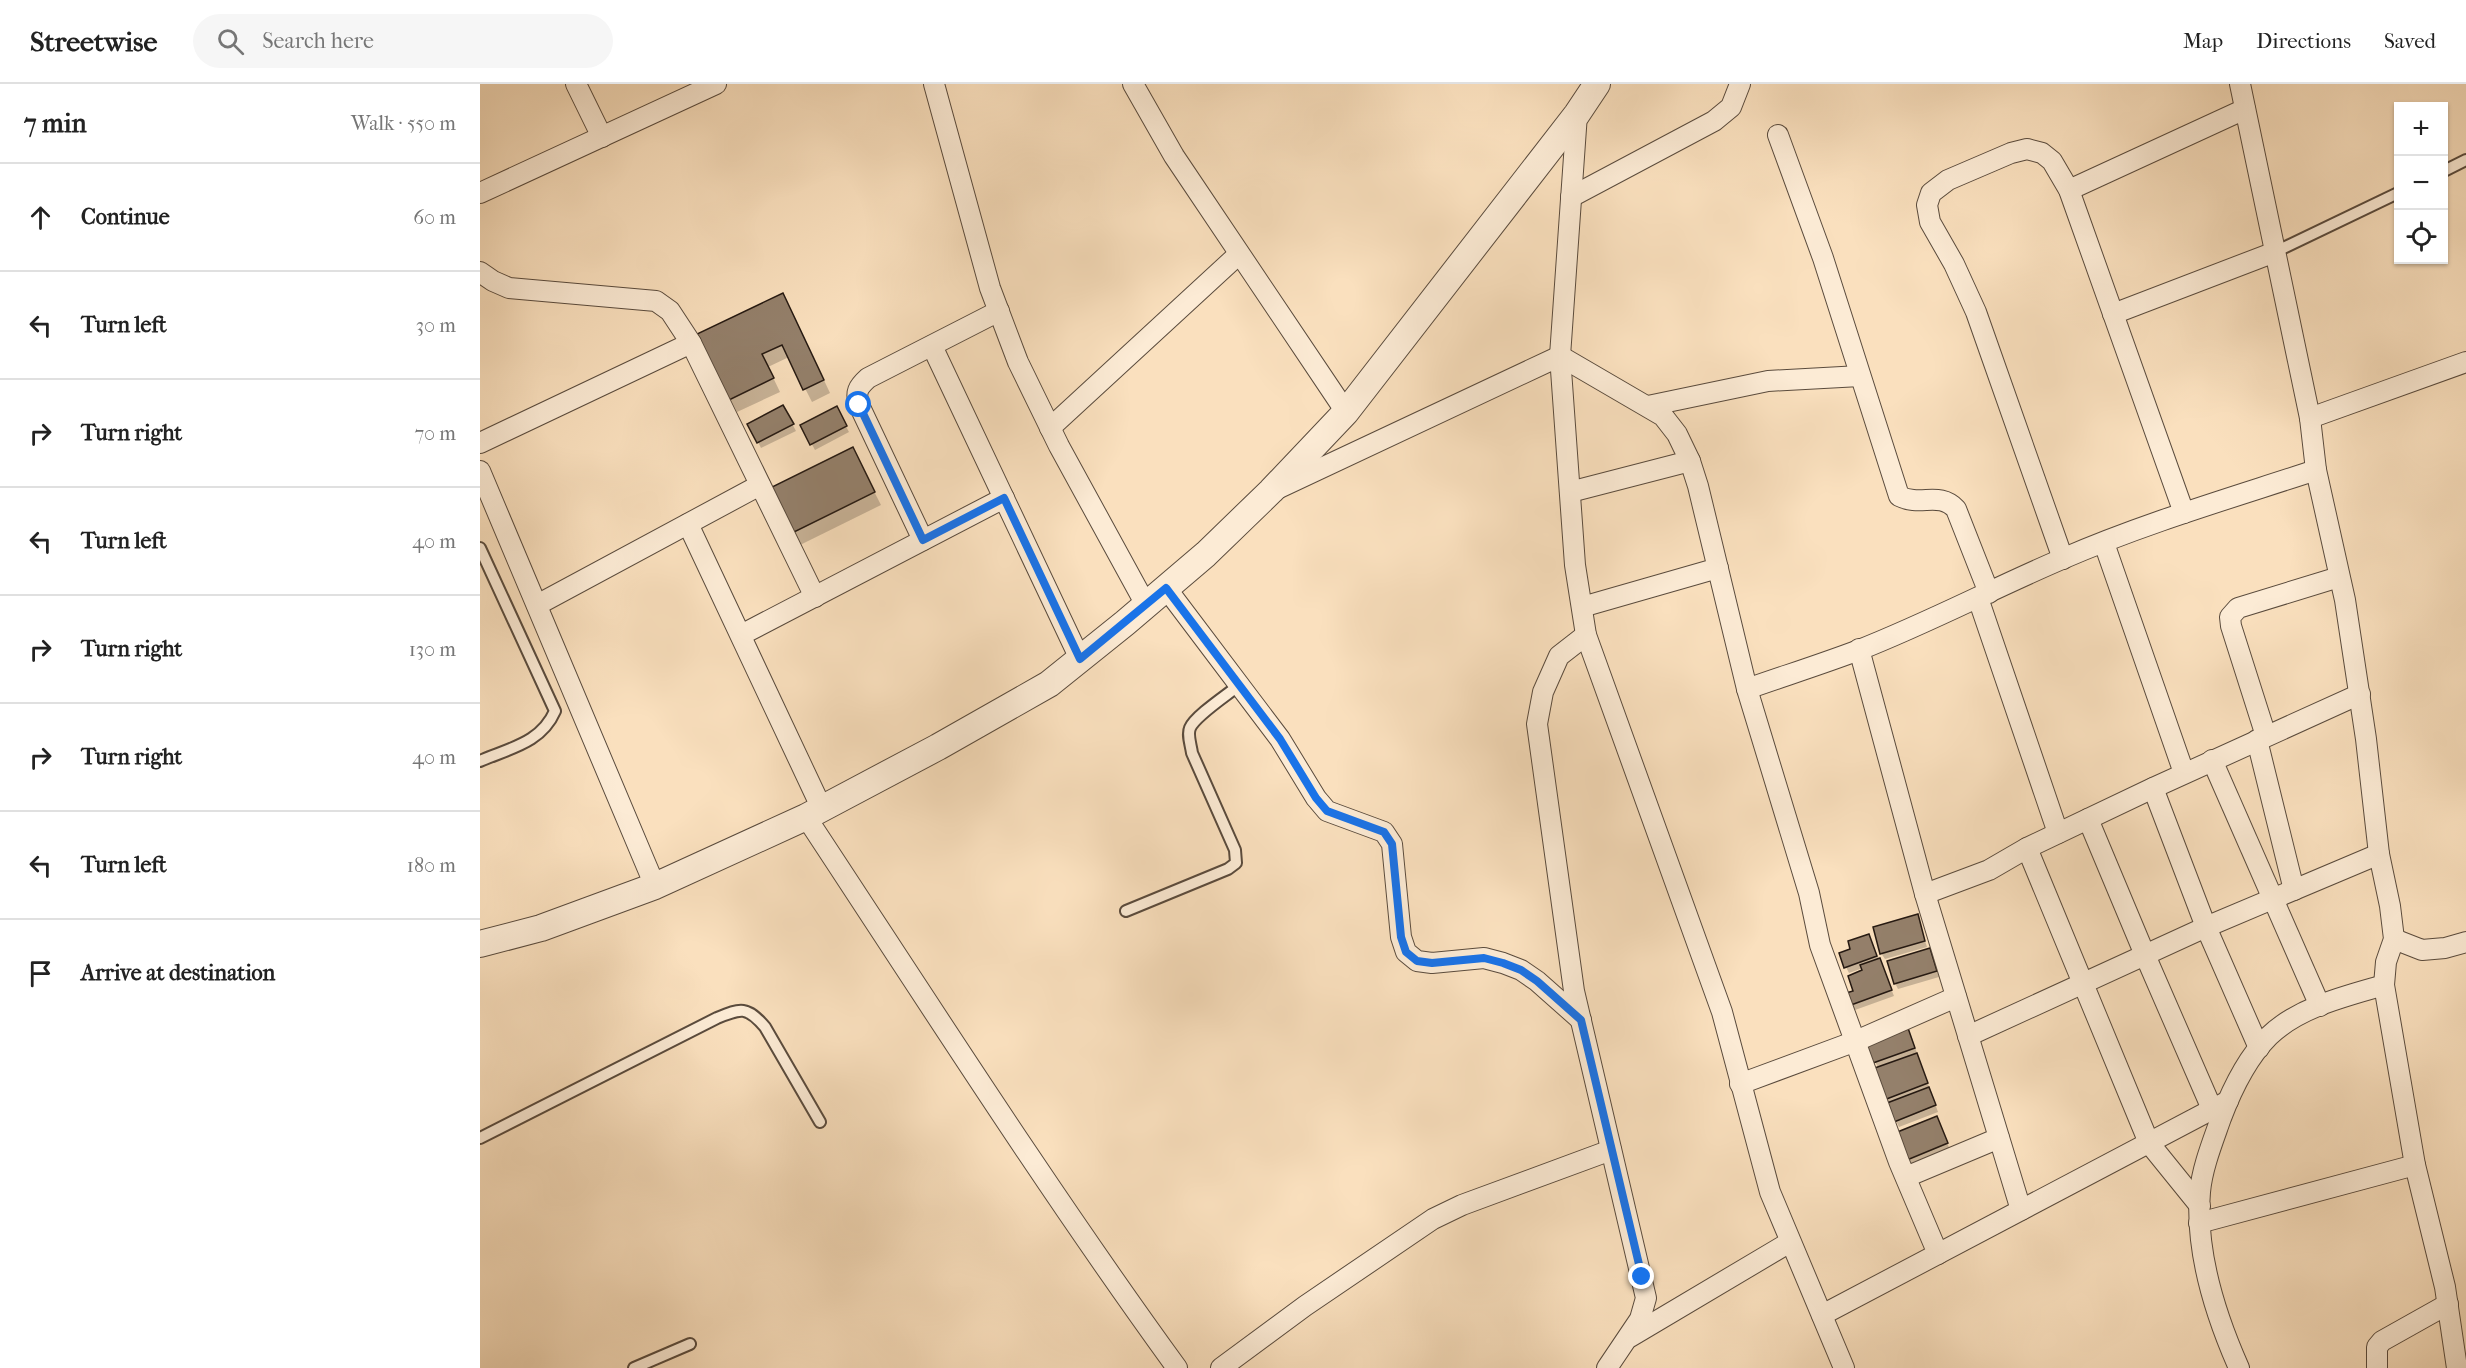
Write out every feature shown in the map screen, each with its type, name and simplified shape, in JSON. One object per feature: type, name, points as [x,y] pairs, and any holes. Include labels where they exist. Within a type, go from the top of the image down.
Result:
[{"type":"street","points":[[576,84],[602,137]]},
{"type":"street","points":[[480,193],[715,84]]},
{"type":"street","points":[[934,84],[949,131],[957,175],[999,311],[1018,362],[1050,428],[1146,605]]},
{"type":"street","points":[[1133,84],[1174,156],[1346,412]]},
{"type":"street","points":[[480,944],[541,928],[655,886],[814,813],[938,747],[1048,684],[1206,554],[1271,491],[1346,412],[1577,114],[1597,84]]},
{"type":"street","points":[[1571,197],[1714,121],[1731,106],[1740,84]]},
{"type":"street","points":[[2240,84],[2310,418],[2316,470],[2339,577],[2360,694],[2379,854],[2394,939],[2386,962],[2384,985],[2415,1165],[2448,1304],[2457,1368]]},
{"type":"street","points":[[2069,190],[2245,109]]},
{"type":"street","points":[[1577,114],[1560,356],[1575,565],[1586,635],[1722,1012],[1770,1192],[1844,1368]]},
{"type":"street","points":[[1778,135],[1823,258],[1899,496],[1909,501],[1935,499],[1948,501],[1956,509],[2058,833]]},
{"type":"street","points":[[2063,559],[1976,312],[1954,264],[1930,222],[1927,206],[1931,193],[1948,180],[2011,153],[2027,149],[2042,153],[2052,160],[2069,190],[2184,513]]},
{"type":"street","points":[[2113,314],[2275,252]]},
{"type":"street","points":[[1050,428],[1239,254]]},
{"type":"street","points":[[480,272],[509,288],[656,301],[670,311],[691,343],[815,597]]},
{"type":"street","points":[[923,540],[856,395],[859,386],[868,378],[999,311]]},
{"type":"street","points":[[480,443],[691,343]]},
{"type":"street","points":[[932,346],[1080,659]]},
{"type":"street","points":[[1560,356],[1663,416],[1677,434],[1690,461],[1747,689],[1809,893],[1820,945],[1906,1177],[1938,1254]]},
{"type":"street","points":[[1271,491],[1560,356]]},
{"type":"street","points":[[2310,418],[2460,364],[2466,382]]},
{"type":"street","points":[[1648,406],[1768,381],[1860,376]]},
{"type":"street","points":[[1570,492],[1690,461]]},
{"type":"street","points":[[1747,689],[1859,649],[2104,543],[2184,513],[2316,470]]},
{"type":"street","points":[[480,471],[655,886]]},
{"type":"street","points":[[537,605],[760,485]]},
{"type":"street","points":[[741,635],[1004,498]]},
{"type":"street","points":[[688,524],[741,635],[814,813],[991,1096],[1137,1314],[1177,1368]]},
{"type":"street","points":[[2104,543],[2184,773]]},
{"type":"street","points":[[1582,607],[1718,568]]},
{"type":"street","points":[[2294,890],[2262,738],[2230,617],[2238,608],[2339,577]]},
{"type":"street","points":[[1166,588],[1280,739],[1316,798],[1327,811],[1384,832],[1392,844],[1401,937],[1406,952],[1417,961],[1432,963],[1484,958],[1503,963],[1537,981],[1581,1020]]},
{"type":"street","points":[[1586,635],[1558,656],[1543,692],[1538,724],[1574,991],[1646,1298],[1640,1319],[1607,1368]]},
{"type":"street","points":[[1859,649],[1925,894],[2021,1210]]},
{"type":"street","points":[[1925,894],[1989,870],[2027,848],[2184,773],[2360,694]]},
{"type":"street","points":[[2212,760],[2320,1006]]},
{"type":"street","points":[[2153,788],[2206,927],[2259,1048]]},
{"type":"street","points":[[2088,819],[2145,955],[2220,1105]]},
{"type":"street","points":[[2027,848],[2148,1143],[2199,1214]]},
{"type":"street","points":[[1968,1036],[2206,927],[2379,854]]},
{"type":"street","points":[[2394,939],[2422,950],[2445,948],[2466,942]]},
{"type":"street","points":[[2239,1368],[2228,1344],[2212,1294],[2203,1255],[2199,1214],[2203,1180],[2220,1105],[2250,1059],[2270,1035],[2299,1015],[2384,985]]},
{"type":"street","points":[[1740,1084],[1856,1041],[1956,996]]},
{"type":"street","points":[[1822,1315],[2220,1105]]},
{"type":"street","points":[[1906,1177],[1999,1138]]},
{"type":"street","points":[[1221,1368],[1305,1306],[1434,1219],[1462,1205],[1611,1150]]},
{"type":"street","points":[[2199,1214],[2415,1165]]},
{"type":"street","points":[[1626,1339],[1791,1242]]},
{"type":"street","points":[[2377,1368],[2377,1347],[2382,1341],[2448,1304]]},
{"type":"lane","points":[[2448,169],[2466,160]]},
{"type":"lane","points":[[2275,252],[2394,195]]},
{"type":"lane","points":[[480,548],[555,711],[549,724],[536,738],[480,761]]},
{"type":"lane","points":[[1126,911],[1228,869],[1236,863],[1235,850],[1192,753],[1189,739],[1190,729],[1196,720],[1238,686]]},
{"type":"lane","points":[[480,1138],[717,1018],[734,1011],[746,1010],[755,1015],[765,1027],[820,1122]]},
{"type":"lane","points":[[634,1368],[690,1344]]},
{"type":"building","points":[[783,293],[824,380],[803,390],[782,345],[762,354],[774,378],[729,400],[697,334]]},
{"type":"building","points":[[783,405],[794,424],[757,443],[747,424]]},
{"type":"building","points":[[837,406],[847,426],[810,445],[800,425]]},
{"type":"building","points":[[853,447],[875,492],[790,534],[768,489]]},
{"type":"building","points":[[1918,914],[1925,941],[1880,954],[1873,927]]},
{"type":"building","points":[[1869,934],[1877,956],[1844,968],[1839,953],[1850,949],[1848,941]]},
{"type":"building","points":[[1930,948],[1937,971],[1894,984],[1887,961]]},
{"type":"building","points":[[1880,958],[1892,990],[1851,1005],[1846,993],[1853,991],[1848,976],[1862,970],[1860,965]]},
{"type":"building","points":[[1908,1028],[1915,1048],[1873,1063],[1866,1043]]},
{"type":"building","points":[[1917,1053],[1928,1083],[1884,1100],[1872,1069]]},
{"type":"building","points":[[1929,1087],[1936,1105],[1894,1122],[1887,1103]]},
{"type":"building","points":[[1937,1116],[1948,1143],[1907,1160],[1895,1133]]},
{"type":"route","points":[[859,405],[923,540],[1004,498],[1080,659],[1166,588],[1261,717],[1280,739],[1316,798],[1327,811],[1384,832],[1392,844],[1401,937],[1406,952],[1417,961],[1432,963],[1454,959],[1484,958],[1503,963],[1521,970],[1537,981],[1581,1020],[1642,1277]]}]
